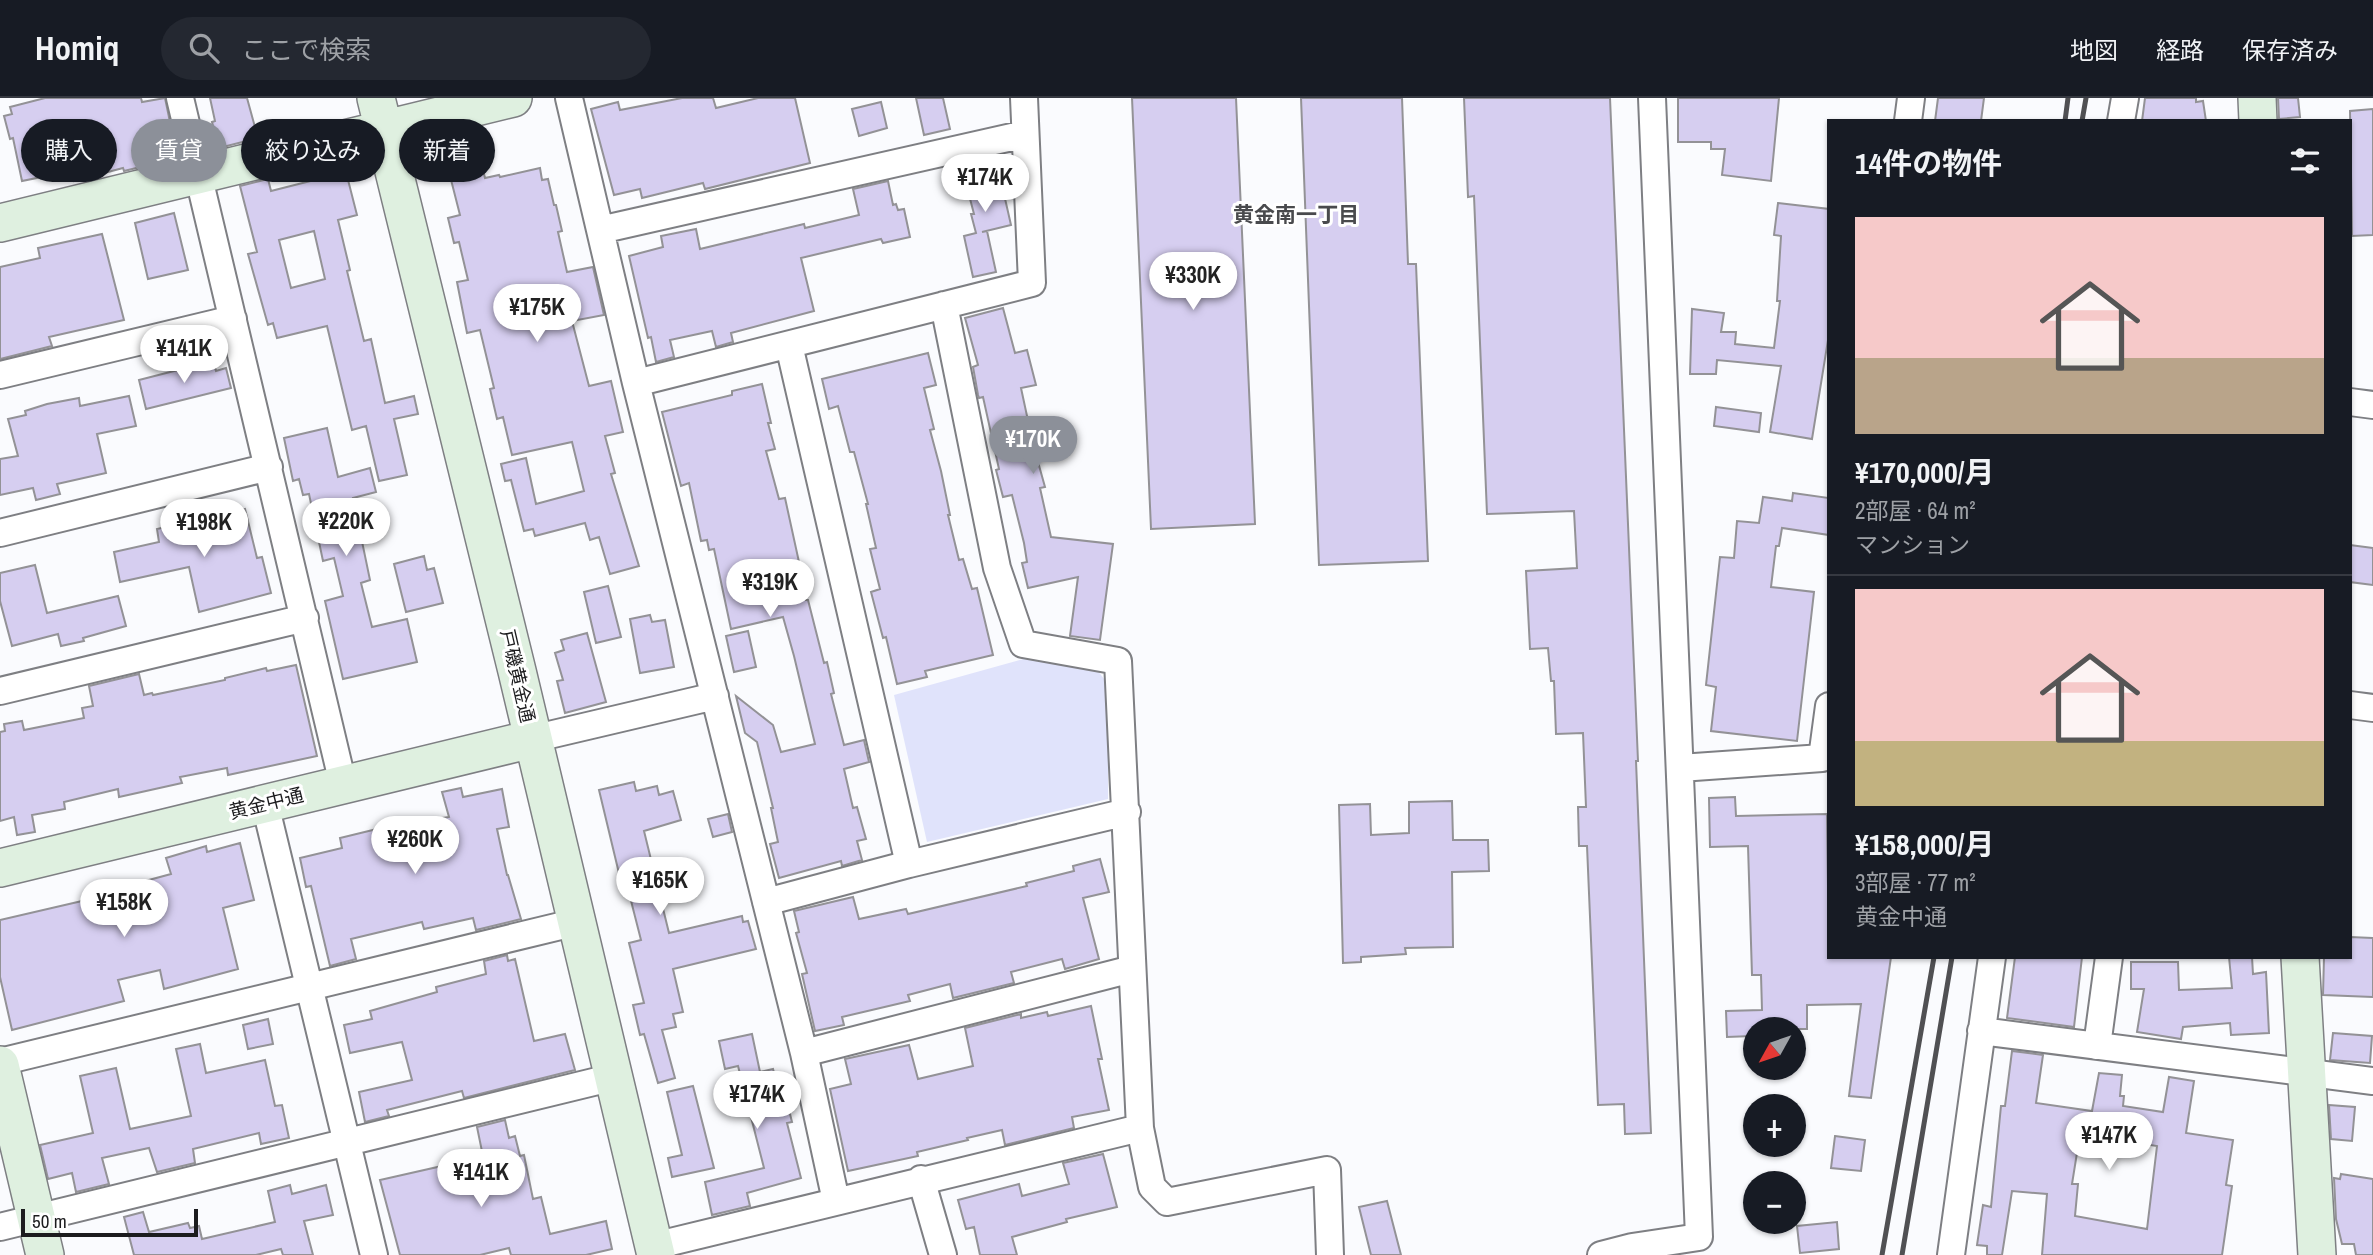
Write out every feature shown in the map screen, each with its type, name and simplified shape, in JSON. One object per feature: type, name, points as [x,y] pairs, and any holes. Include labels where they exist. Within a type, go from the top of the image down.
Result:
[{"type":"street","points":[[180,98],[185,119]]},
{"type":"street","points":[[227,166],[380,114],[513,98]]},
{"type":"street","points":[[569,98],[636,383],[804,1053],[836,1201]]},
{"type":"street","points":[[636,383],[1032,282],[1024,98]]},
{"type":"street","points":[[1601,1255],[1699,1237],[1652,98]]},
{"type":"street","points":[[1908,119],[1911,98]]},
{"type":"street","points":[[2121,119],[2125,98]]},
{"type":"street","points":[[2257,98],[2258,119]]},
{"type":"street","name":"戸磯黄金通","points":[[380,114],[655,1252]]},
{"type":"street","points":[[600,230],[1026,134]]},
{"type":"street","points":[[0,223],[170,182]]},
{"type":"street","points":[[201,182],[343,784]]},
{"type":"street","points":[[944,305],[997,568],[1024,644],[1118,661],[1140,1128],[1152,1187],[1167,1202],[1327,1170],[1330,1255]]},
{"type":"street","points":[[0,375],[233,318]]},
{"type":"street","points":[[789,345],[909,864]]},
{"type":"street","points":[[2352,402],[2373,405]]},
{"type":"street","points":[[0,533],[269,467]]},
{"type":"street","points":[[0,691],[305,618]]},
{"type":"street","points":[[532,739],[715,696]]},
{"type":"street","points":[[2352,705],[2373,708]]},
{"type":"street","points":[[1680,768],[1822,758],[1827,721]]},
{"type":"street","name":"黄金中通","points":[[0,867],[532,739]]},
{"type":"street","points":[[265,804],[374,1255]]},
{"type":"street","points":[[766,902],[909,864],[1127,812]]},
{"type":"street","points":[[44,1255],[0,1063],[577,922]]},
{"type":"street","points":[[1951,1255],[1992,959]]},
{"type":"street","points":[[2097,1046],[2109,959]]},
{"type":"street","points":[[2300,959],[2317,1255]]},
{"type":"street","points":[[804,1053],[1132,969]]},
{"type":"street","points":[[1981,1031],[2373,1081]]},
{"type":"street","points":[[0,1227],[614,1077]]},
{"type":"street","points":[[655,1252],[921,1179],[1140,1128]]},
{"type":"street","points":[[921,1179],[943,1255]]},
{"type":"shaded area","points":[[1027,658],[1094,666],[1108,684],[1108,799],[927,842],[894,695]]},
{"type":"building","points":[[45,98],[141,98],[142,102],[165,98],[169,119],[131,119],[131,169],[124,171],[123,168],[117,170],[117,119],[21,119],[21,176],[13,138],[10,139],[4,116],[12,114],[10,107]]},
{"type":"building","points":[[210,98],[247,98],[253,119],[241,119],[241,142],[227,146],[227,119],[215,119]]},
{"type":"building","points":[[682,98],[713,98],[716,108],[758,98],[795,98],[810,163],[705,189],[703,183],[642,198],[640,189],[614,195],[591,109],[618,102],[620,110]]},
{"type":"building","points":[[916,98],[943,98],[950,129],[924,135]]},
{"type":"building","points":[[1132,98],[1236,98],[1255,524],[1151,529]]},
{"type":"building","points":[[1301,98],[1402,98],[1408,264],[1416,264],[1428,561],[1319,565]]},
{"type":"building","points":[[1464,98],[1610,98],[1651,1133],[1625,1134],[1624,1104],[1598,1105],[1587,846],[1579,846],[1578,807],[1586,807],[1583,733],[1556,734],[1554,681],[1551,681],[1548,648],[1530,649],[1526,571],[1577,568],[1574,511],[1487,514],[1474,196],[1468,197]]},
{"type":"building","points":[[1678,98],[1779,98],[1771,181],[1722,175],[1725,149],[1711,149],[1711,142],[1678,142]]},
{"type":"building","points":[[1938,98],[1984,98],[1981,119],[1935,119]]},
{"type":"building","points":[[2145,98],[2196,98],[2196,102],[2203,101],[2206,119],[2142,119]]},
{"type":"building","points":[[2278,98],[2298,98],[2300,117],[2279,119]]},
{"type":"building","points":[[881,102],[887,128],[859,136],[852,109]]},
{"type":"building","points":[[2373,109],[2373,235],[2352,236],[2350,111]]},
{"type":"building","points":[[996,159],[1011,225],[982,232],[987,231],[996,272],[973,277],[964,236],[976,233],[962,168]]},
{"type":"building","points":[[540,168],[542,180],[548,179],[556,205],[562,231],[558,232],[567,272],[593,267],[604,315],[572,321],[589,386],[611,381],[623,432],[605,436],[615,473],[611,474],[639,566],[610,574],[599,537],[590,540],[585,523],[535,536],[533,529],[524,531],[511,480],[505,481],[501,464],[526,458],[536,504],[584,491],[572,442],[512,455],[503,417],[497,419],[490,389],[494,388],[480,330],[467,333],[457,282],[468,280],[459,242],[454,243],[448,218],[460,215],[452,182],[495,182],[495,176]]},
{"type":"building","points":[[888,181],[893,205],[896,204],[898,210],[904,209],[910,237],[883,243],[881,239],[801,258],[814,311],[731,333],[733,342],[716,347],[712,331],[670,340],[674,357],[656,362],[629,256],[663,247],[661,236],[696,229],[700,249],[804,224],[805,228],[859,215],[853,189]]},
{"type":"building","points":[[269,182],[271,191],[307,182],[349,182],[357,215],[338,220],[364,341],[371,339],[385,403],[414,396],[418,414],[394,419],[407,475],[379,481],[366,426],[352,430],[327,326],[277,338],[273,323],[268,325],[248,254],[257,252],[240,186]],"holes":[[[314,231],[325,279],[291,288],[279,240]]]},
{"type":"building","points":[[1778,203],[1827,209],[1827,346],[1812,439],[1770,432],[1781,366],[1717,360],[1716,374],[1690,374],[1692,309],[1724,313],[1721,332],[1736,332],[1735,344],[1774,348],[1780,301],[1777,301],[1781,236],[1774,235]]},
{"type":"building","points":[[174,213],[188,270],[148,279],[135,223]]},
{"type":"building","points":[[102,234],[124,320],[49,337],[52,346],[0,359],[0,267],[40,258],[38,248]]},
{"type":"building","points":[[1003,308],[1015,353],[1027,350],[1036,385],[1021,388],[1045,487],[1040,488],[1051,537],[1113,544],[1100,640],[1070,636],[1078,577],[1028,588],[1022,563],[1027,562],[1024,543],[1012,495],[1003,497],[983,397],[979,398],[978,395],[973,367],[978,365],[965,318]]},
{"type":"building","points":[[928,353],[936,385],[924,388],[934,429],[930,430],[941,471],[948,515],[959,560],[963,559],[972,589],[977,588],[993,655],[925,671],[927,677],[897,684],[886,637],[883,638],[871,592],[880,589],[870,549],[876,548],[868,504],[838,406],[829,409],[822,379]]},
{"type":"building","points":[[213,361],[216,371],[226,368],[231,388],[146,409],[139,380]]},
{"type":"building","points":[[762,384],[775,449],[766,451],[779,499],[785,498],[799,562],[796,563],[824,663],[827,662],[834,693],[831,694],[844,745],[864,740],[869,762],[844,769],[853,808],[857,807],[866,839],[857,841],[862,860],[842,866],[841,861],[779,878],[770,844],[778,842],[773,808],[757,742],[745,733],[736,696],[773,725],[781,752],[815,744],[794,656],[783,617],[731,629],[714,549],[709,550],[707,540],[701,541],[689,483],[681,486],[662,412],[732,395],[732,391]]},
{"type":"building","points":[[129,396],[136,426],[97,434],[106,473],[57,484],[60,494],[36,500],[33,488],[0,495],[0,459],[18,456],[8,419],[26,415],[25,411],[47,404],[79,398],[80,406]]},
{"type":"building","points":[[1716,407],[1761,413],[1759,432],[1714,426]]},
{"type":"building","points":[[327,428],[338,477],[370,468],[376,492],[353,498],[370,580],[361,583],[372,627],[407,619],[417,662],[343,679],[325,601],[343,596],[334,558],[323,561],[309,494],[303,495],[299,479],[293,481],[284,438]]},
{"type":"building","points":[[1793,493],[1827,498],[1827,535],[1782,528],[1779,546],[1776,546],[1771,587],[1814,592],[1797,741],[1711,731],[1716,687],[1706,685],[1720,557],[1734,558],[1737,521],[1759,523],[1763,497],[1792,501]]},
{"type":"building","points":[[245,509],[257,558],[262,557],[271,593],[199,612],[189,567],[120,582],[114,552],[159,542],[157,529]]},
{"type":"building","points":[[2352,545],[2373,548],[2373,585],[2352,582]]},
{"type":"building","points":[[424,556],[427,570],[434,568],[443,603],[406,612],[394,564]]},
{"type":"building","points":[[35,565],[47,613],[118,596],[126,626],[61,646],[58,634],[12,646],[0,601],[0,573]]},
{"type":"building","points":[[608,586],[621,637],[596,643],[584,592]]},
{"type":"building","points":[[650,615],[652,622],[665,620],[674,667],[640,673],[630,619]]},
{"type":"building","points":[[748,631],[756,667],[734,672],[726,636]]},
{"type":"building","points":[[587,633],[606,702],[565,713],[557,681],[563,680],[555,653],[564,650],[561,640]]},
{"type":"building","points":[[296,665],[317,756],[228,775],[227,768],[180,777],[182,783],[119,797],[118,789],[64,802],[65,809],[32,815],[35,832],[17,835],[14,817],[0,821],[0,732],[5,731],[4,724],[22,721],[24,730],[84,718],[82,708],[93,706],[89,686],[139,674],[144,695],[153,695],[225,680],[266,668],[267,671]]},
{"type":"building","points":[[634,782],[636,791],[657,786],[659,795],[673,791],[681,820],[644,831],[669,933],[742,916],[743,922],[748,921],[756,949],[673,969],[683,1012],[673,1014],[676,1027],[662,1030],[675,1078],[658,1083],[644,1034],[640,1035],[633,1005],[644,1003],[629,943],[641,940],[628,889],[623,890],[599,790]]},
{"type":"building","points":[[461,788],[463,797],[502,789],[509,827],[497,829],[507,875],[521,919],[476,930],[473,918],[424,929],[422,922],[351,939],[356,959],[330,966],[311,886],[306,887],[300,858],[342,848],[340,838],[381,828],[383,839],[437,827],[435,819],[449,817],[442,792]]},
{"type":"building","points":[[1735,797],[1736,816],[1827,814],[1827,959],[1891,959],[1871,1098],[1849,1096],[1861,1004],[1807,1005],[1807,1029],[1806,1017],[1743,1017],[1743,1036],[1727,1037],[1726,1011],[1762,1010],[1761,975],[1752,975],[1748,846],[1710,847],[1709,798]]},
{"type":"building","points":[[1452,801],[1453,840],[1488,840],[1489,871],[1452,872],[1453,947],[1405,948],[1406,954],[1361,957],[1361,962],[1343,963],[1339,805],[1370,804],[1371,835],[1409,833],[1409,802]]},
{"type":"building","points":[[728,814],[732,832],[713,837],[708,819]]},
{"type":"building","points":[[240,843],[254,900],[223,908],[238,969],[164,989],[160,970],[118,980],[124,1001],[12,1030],[0,977],[0,920],[125,891],[123,887],[171,874],[166,858],[206,846],[207,852]]},
{"type":"building","points":[[1100,859],[1109,892],[1083,898],[1099,959],[1065,969],[1062,959],[1011,972],[1014,983],[953,998],[950,984],[908,995],[910,1001],[842,1017],[844,1025],[815,1031],[802,974],[807,973],[796,933],[799,932],[794,911],[853,897],[859,919],[906,909],[908,914],[1027,886],[1026,883],[1074,871],[1073,866]]},
{"type":"building","points":[[2352,937],[2373,938],[2373,997],[2323,995],[2324,959],[2352,959]]},
{"type":"building","points":[[507,955],[508,961],[515,959],[534,1041],[565,1034],[575,1070],[464,1098],[462,1091],[387,1110],[389,1116],[365,1122],[359,1092],[412,1080],[402,1042],[350,1053],[344,1025],[372,1019],[370,1011],[437,992],[436,987],[486,974],[484,961]]},
{"type":"building","points":[[2015,959],[2082,959],[2074,1027],[2007,1018]]},
{"type":"building","points":[[2229,959],[2252,959],[2253,974],[2266,972],[2269,1033],[2231,1035],[2230,1023],[2183,1027],[2181,1039],[2137,1032],[2144,989],[2131,989],[2131,962],[2178,962],[2179,990],[2232,988]]},
{"type":"building","points":[[1091,1006],[1102,1059],[1098,1059],[1109,1110],[1072,1117],[1074,1128],[1005,1145],[1002,1130],[917,1152],[918,1156],[848,1171],[830,1089],[851,1084],[845,1059],[909,1045],[918,1079],[973,1066],[965,1028],[1021,1014],[1021,1018],[1047,1012],[1048,1016]]},
{"type":"building","points":[[268,1019],[273,1044],[248,1049],[243,1025]]},
{"type":"building","points":[[2333,1033],[2372,1036],[2370,1063],[2330,1060]]},
{"type":"building","points":[[752,1034],[760,1072],[773,1069],[780,1095],[785,1094],[792,1122],[787,1123],[801,1178],[747,1193],[750,1206],[712,1215],[705,1182],[764,1168],[738,1066],[725,1069],[719,1041]]},
{"type":"building","points":[[200,1044],[206,1073],[265,1060],[275,1106],[282,1105],[289,1138],[261,1144],[259,1133],[193,1149],[195,1163],[157,1172],[149,1148],[102,1158],[109,1184],[76,1192],[72,1173],[48,1179],[40,1145],[93,1133],[80,1076],[116,1068],[130,1129],[191,1116],[176,1049]]},
{"type":"building","points":[[2012,1051],[2043,1055],[2036,1103],[2092,1111],[2099,1073],[2122,1075],[2120,1096],[2124,1096],[2123,1106],[2163,1112],[2169,1077],[2194,1081],[2186,1133],[2233,1140],[2226,1185],[2232,1186],[2222,1255],[2042,1255],[2047,1194],[2012,1191],[2002,1255],[1987,1255],[1987,1246],[1977,1245],[1983,1205],[1991,1207],[2001,1106],[2005,1106]],"holes":[[[2080,1134],[2157,1146],[2147,1229],[2075,1216],[2078,1184],[2072,1184]]]},
{"type":"building","points":[[693,1086],[714,1168],[672,1177],[668,1158],[682,1155],[667,1092]]},
{"type":"building","points":[[2329,1105],[2355,1107],[2352,1141],[2331,1139]]},
{"type":"building","points":[[505,1120],[509,1138],[515,1136],[520,1156],[524,1155],[533,1199],[541,1197],[550,1234],[606,1221],[612,1249],[586,1255],[511,1255],[509,1248],[480,1255],[400,1255],[380,1180],[442,1166],[445,1176],[485,1166],[477,1127]]},
{"type":"building","points":[[1835,1136],[1865,1140],[1861,1171],[1831,1168]]},
{"type":"building","points":[[1103,1154],[1117,1207],[1066,1219],[1067,1222],[1012,1237],[1017,1255],[980,1255],[974,1227],[966,1229],[958,1200],[1019,1184],[1022,1196],[1069,1184],[1063,1163]]},
{"type":"building","points":[[2341,1174],[2373,1179],[2373,1255],[2356,1255],[2354,1244],[2342,1244],[2336,1219],[2334,1178],[2340,1179]]},
{"type":"building","points":[[290,1185],[292,1194],[326,1185],[333,1215],[304,1221],[313,1255],[283,1255],[281,1249],[256,1255],[134,1255],[124,1217],[143,1212],[149,1232],[188,1223],[190,1228],[199,1226],[202,1239],[275,1222],[268,1191]]},
{"type":"building","points":[[1387,1201],[1401,1255],[1371,1255],[1359,1207]]},
{"type":"building","points":[[1837,1222],[1839,1249],[1800,1253],[1798,1234],[1806,1234],[1806,1225]]},
{"type":"railway","points":[[2065,119],[2068,98]]},
{"type":"railway","points":[[2082,119],[2086,98]]},
{"type":"railway","points":[[1882,1255],[1934,959]]},
{"type":"railway","points":[[1902,1255],[1952,959]]},
{"type":"district","name":"黄金南一丁目","points":[[1296,215]]}]
